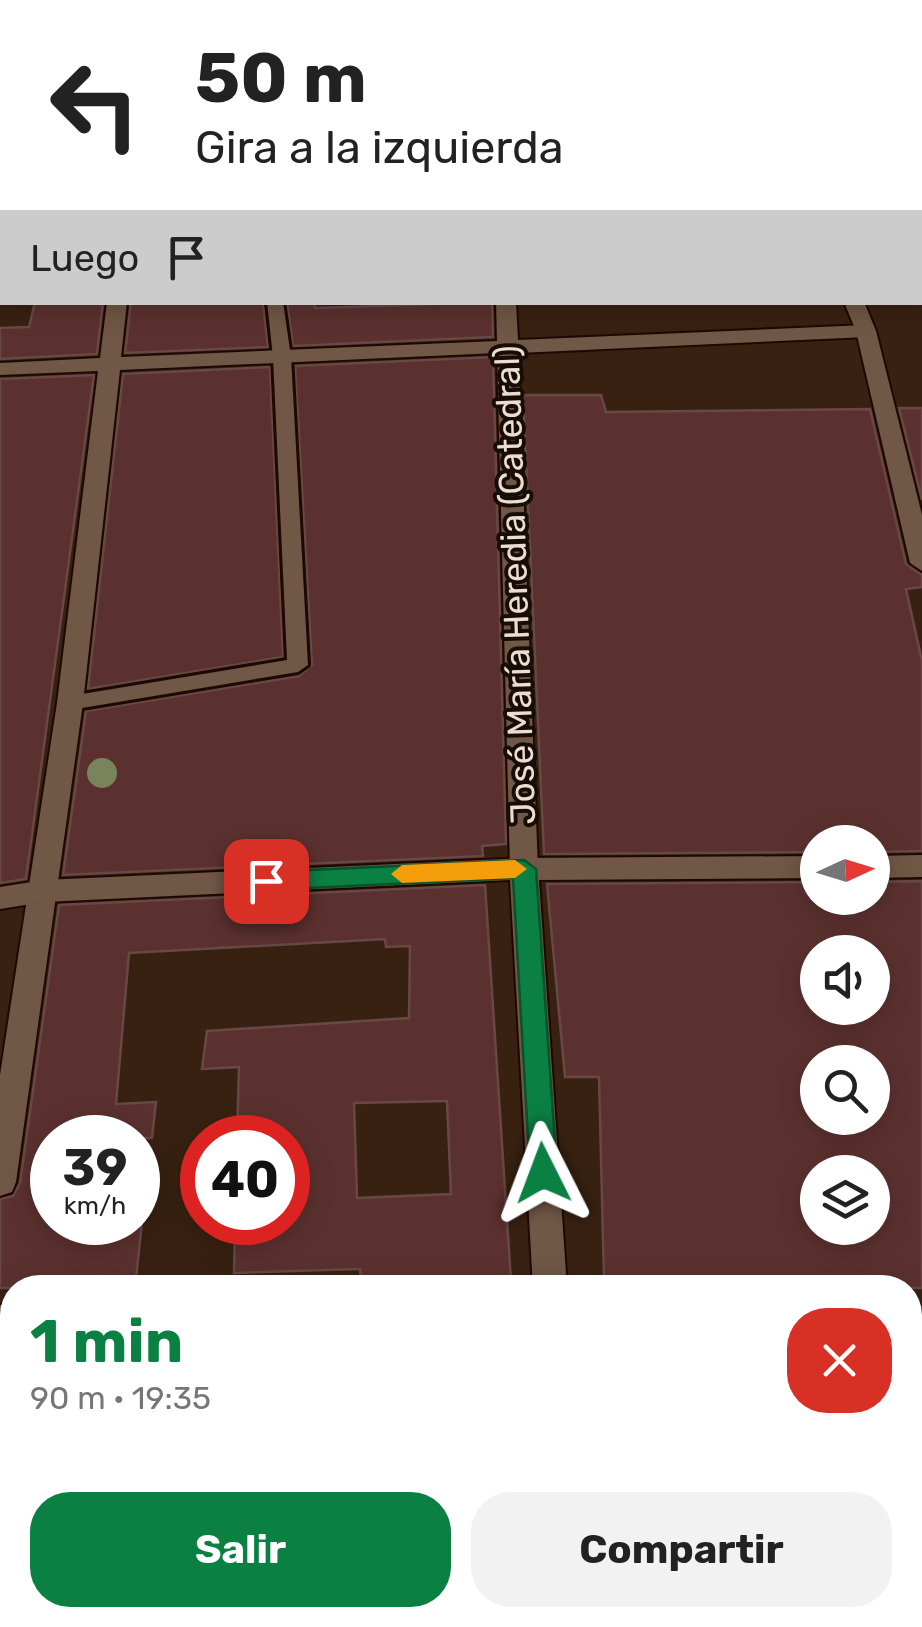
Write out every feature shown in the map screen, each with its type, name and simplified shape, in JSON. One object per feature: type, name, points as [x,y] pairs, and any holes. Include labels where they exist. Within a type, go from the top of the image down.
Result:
[{"type":"street","points":[[0,1182],[70,704],[117,305]]},
{"type":"street","name":"José María Heredia (Catedral)","points":[[506,305],[524,869],[549,1275]]},
{"type":"street","points":[[855,305],[866,332],[918,534],[922,564]]},
{"type":"street","points":[[0,369],[866,332]]},
{"type":"street","points":[[890,866],[922,866]]},
{"type":"street","points":[[0,898],[44,891],[524,869],[800,867]]},
{"type":"lane","points":[[70,704],[298,665],[282,357],[274,305]]},
{"type":"building","points":[[34,305],[103,305],[97,354],[0,359],[0,328],[29,327]]},
{"type":"building","points":[[131,305],[263,305],[268,347],[125,353]]},
{"type":"building","points":[[287,305],[492,305],[493,337],[293,346]]},
{"type":"building","points":[[493,357],[506,844],[482,846],[483,856],[63,875],[86,711],[299,676],[312,665],[295,366]]},
{"type":"building","points":[[270,367],[283,657],[88,689],[123,374]]},
{"type":"building","points":[[94,375],[26,879],[0,883],[0,379]]},
{"type":"building","points":[[523,395],[601,395],[606,412],[870,409],[906,564],[922,575],[922,587],[906,589],[922,661],[922,851],[890,852],[890,825],[800,825],[800,852],[544,854]]},
{"type":"building","points":[[899,408],[922,408],[922,500]]},
{"type":"building","points":[[922,881],[922,1275],[604,1275],[599,1077],[565,1077],[547,884],[800,882],[800,915],[890,915],[890,882]]},
{"type":"building","points":[[485,885],[511,1275],[360,1275],[360,1269],[234,1273],[235,1245],[310,1245],[310,1115],[238,1115],[239,1067],[202,1069],[207,1031],[409,1018],[410,946],[386,947],[385,939],[129,953],[116,1104],[156,1102],[155,1115],[30,1115],[30,1245],[140,1245],[136,1275],[0,1275],[0,1199],[13,1196],[20,1183],[59,905]],"holes":[[[447,1101],[451,1194],[357,1198],[354,1103]]]},
{"type":"slow traffic","points":[[402,874],[515,869]]},
{"type":"route","points":[[266,881],[524,869],[543,1173]]}]
